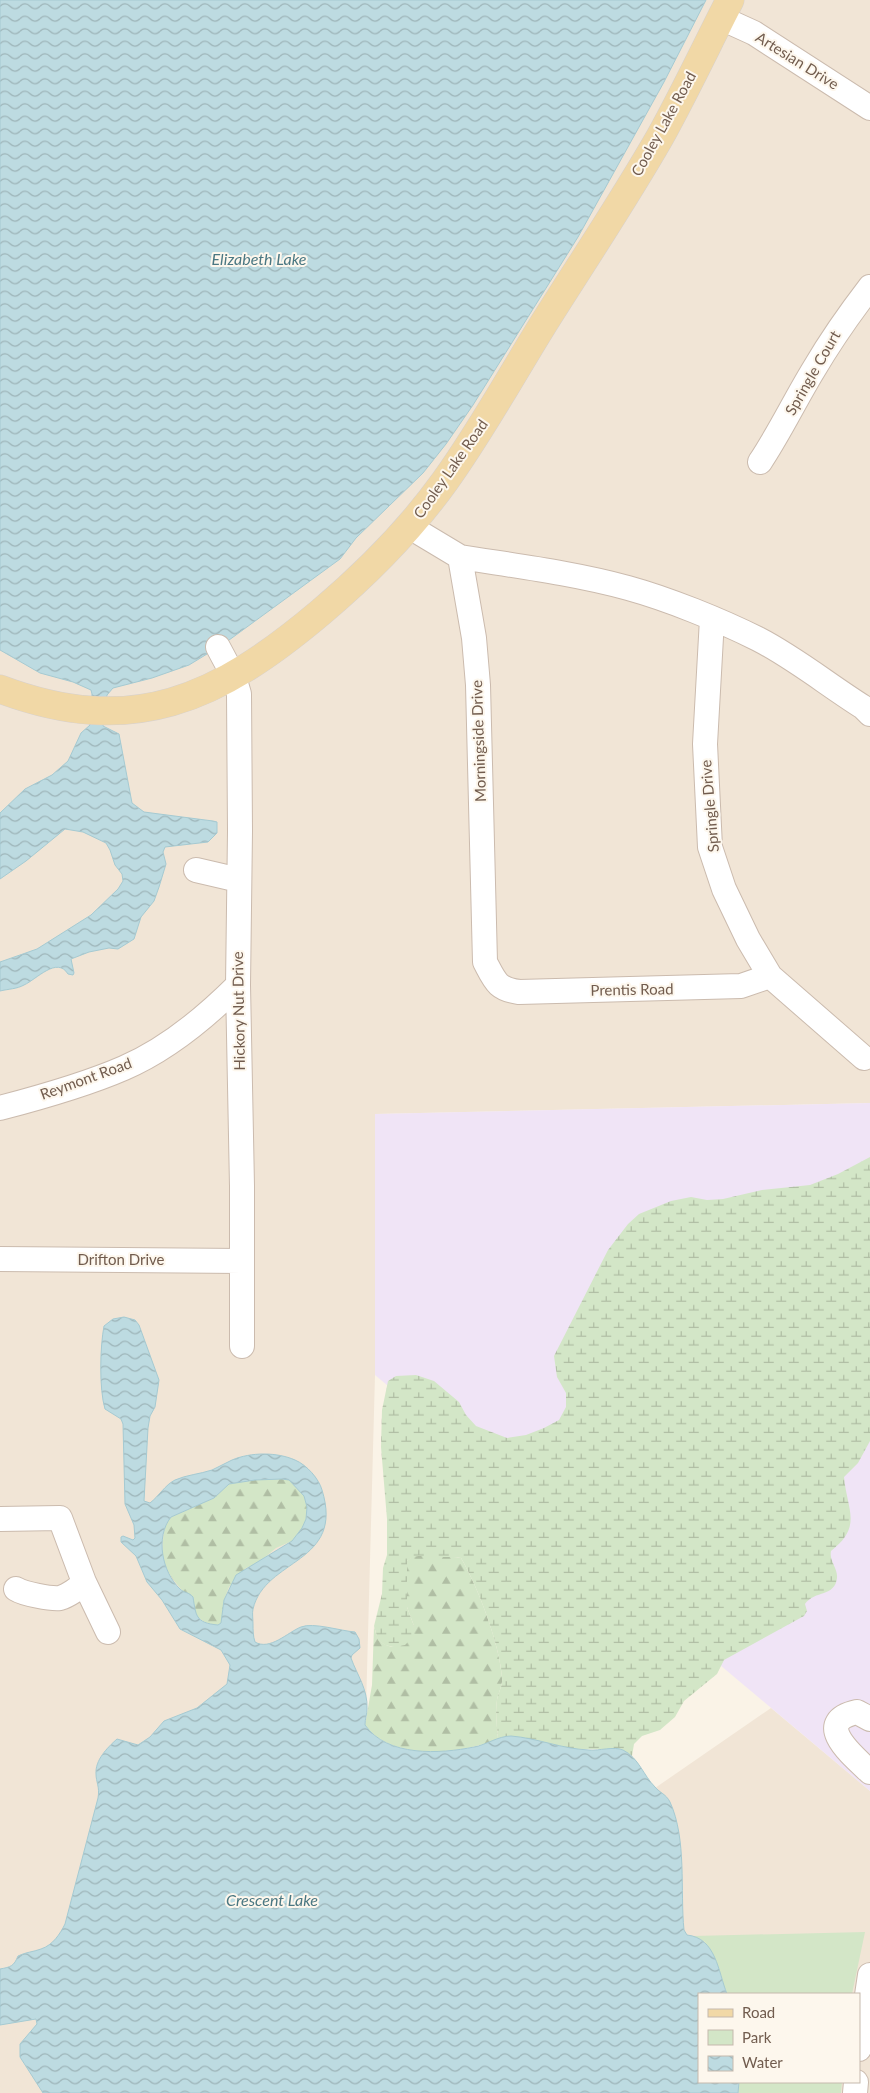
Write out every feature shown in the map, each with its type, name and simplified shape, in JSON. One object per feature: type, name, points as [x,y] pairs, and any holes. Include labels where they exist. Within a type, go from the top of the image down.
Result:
[{"type":"main road","name":"Cooley Lake Road","points":[[0,689],[40,703],[84,710],[114,711],[147,708],[180,700],[234,677],[293,636],[371,566],[410,527],[445,481],[492,411],[660,137],[725,9]]},
{"type":"street","name":"Artesian Drive","points":[[725,9],[754,33],[870,108]]},
{"type":"street","name":"Springle Court","points":[[760,462],[844,320],[870,287]]},
{"type":"street","points":[[410,527],[460,557],[578,577],[628,588],[679,605],[758,639],[868,706]]},
{"type":"street","name":"Morningside Drive","points":[[460,557],[474,638],[478,685],[485,962],[496,982]]},
{"type":"street","name":"Springle Drive","points":[[712,619],[705,744],[710,847],[724,889],[748,939],[770,976],[864,1058]]},
{"type":"street","name":"Hickory Nut Drive","points":[[218,647],[234,677],[239,694],[238,985],[242,1186],[242,1346]]},
{"type":"street","points":[[204,865],[239,880]]},
{"type":"street","name":"Prentis Road","points":[[496,982],[505,990],[519,992],[659,990],[741,986],[770,976]]},
{"type":"street","name":"Reymont Road","points":[[0,1108],[125,1068],[174,1040],[212,1011],[238,985]]},
{"type":"street","name":"Drifton Drive","points":[[0,1259],[242,1261]]},
{"type":"street","points":[[0,1519],[60,1518],[84,1582],[108,1632]]},
{"type":"street","points":[[16,1589],[22,1593],[61,1598],[82,1586],[84,1582]]},
{"type":"street","points":[[870,1719],[858,1712],[846,1714],[838,1721],[836,1729],[838,1737],[845,1748],[870,1772]]},
{"type":"street","points":[[860,2042],[870,1975]]},
{"type":"shaded area","points":[[636,0],[870,0],[870,1103],[375,1114],[375,1375],[360,1931],[359,2093],[0,2093],[0,365]]},
{"type":"shaded area","points":[[870,1103],[870,1791],[375,1375],[375,1114]]},
{"type":"shaded area","points":[[771,1708],[870,1791],[870,2093],[527,2093],[542,1866]]},
{"type":"green space","points":[[870,1157],[870,1441],[858,1463],[844,1477],[851,1517],[847,1534],[831,1551],[831,1558],[837,1574],[833,1588],[809,1600],[805,1604],[807,1611],[804,1616],[724,1660],[717,1674],[684,1701],[675,1717],[660,1730],[642,1736],[634,1744],[632,1756],[621,1749],[573,1749],[510,1736],[498,1739],[496,1710],[502,1681],[497,1649],[487,1616],[461,1558],[419,1556],[407,1561],[407,1607],[414,1626],[413,1637],[405,1645],[393,1647],[385,1645],[378,1640],[374,1626],[382,1594],[383,1568],[387,1555],[387,1519],[381,1447],[382,1410],[388,1381],[396,1376],[416,1375],[434,1381],[459,1402],[466,1415],[476,1426],[507,1438],[526,1435],[544,1428],[559,1420],[566,1407],[566,1393],[557,1377],[554,1356],[608,1250],[628,1224],[639,1214],[671,1201],[691,1197],[707,1200],[723,1199],[762,1190],[810,1185],[838,1174]]},
{"type":"green space","points":[[255,1480],[289,1480],[304,1496],[307,1507],[306,1519],[302,1528],[292,1541],[276,1548],[258,1563],[246,1568],[229,1587],[224,1600],[221,1623],[218,1625],[200,1619],[195,1612],[193,1602],[174,1581],[166,1567],[163,1550],[167,1522],[171,1517],[214,1498],[229,1484]]},
{"type":"green space","points":[[413,1556],[461,1558],[481,1600],[493,1633],[502,1681],[496,1710],[498,1739],[447,1751],[409,1750],[392,1745],[377,1737],[365,1725],[372,1685],[374,1626],[379,1640],[393,1647],[414,1626],[407,1607],[407,1561]]},
{"type":"green space","points":[[865,1932],[852,1993],[727,1993],[705,1942],[693,1936]]},
{"type":"green space","points":[[739,2083],[842,2083],[841,2093],[738,2093]]},
{"type":"water","name":"Elizabeth Lake","points":[[0,0],[706,0],[664,82],[578,237],[473,405],[423,473],[356,538],[340,559],[225,643],[189,665],[152,678],[113,688],[107,695],[103,726],[119,734],[132,803],[144,812],[217,822],[217,833],[208,842],[165,847],[163,852],[166,864],[159,887],[154,901],[141,917],[134,939],[118,949],[109,948],[89,952],[71,959],[73,975],[58,967],[53,968],[21,986],[0,991],[0,962],[37,949],[91,915],[118,889],[123,881],[122,874],[115,865],[106,843],[83,832],[65,829],[26,861],[0,879],[0,813],[25,789],[52,775],[68,761],[81,733],[90,725],[92,694],[91,690],[73,682],[40,673],[0,650]]},
{"type":"water","name":"Crescent Lake","points":[[124,1317],[135,1320],[139,1325],[159,1380],[155,1407],[150,1416],[148,1428],[144,1501],[150,1503],[175,1480],[212,1470],[239,1457],[256,1454],[272,1454],[288,1457],[299,1462],[315,1477],[322,1490],[326,1514],[323,1533],[313,1547],[272,1579],[260,1592],[253,1611],[255,1642],[261,1644],[273,1643],[296,1629],[306,1626],[320,1626],[355,1632],[359,1639],[360,1648],[351,1658],[366,1695],[365,1725],[387,1743],[400,1748],[430,1752],[446,1751],[474,1747],[501,1737],[511,1736],[579,1749],[619,1749],[633,1757],[651,1782],[667,1797],[679,1832],[684,1930],[687,1935],[697,1937],[710,1949],[727,1993],[698,1993],[698,2083],[739,2083],[738,2093],[43,2093],[20,2057],[20,2044],[37,2024],[36,2019],[0,2025],[0,1969],[12,1965],[18,1956],[49,1945],[65,1924],[98,1798],[96,1769],[102,1755],[117,1739],[138,1745],[150,1737],[164,1721],[197,1708],[227,1684],[230,1665],[221,1650],[180,1629],[162,1600],[147,1582],[136,1556],[121,1542],[121,1537],[123,1536],[133,1540],[135,1538],[134,1525],[125,1504],[123,1424],[121,1419],[105,1409],[103,1401],[101,1356],[104,1326],[113,1319]],"holes":[[[255,1480],[289,1480],[304,1496],[307,1507],[306,1519],[292,1541],[236,1575],[224,1600],[221,1623],[218,1625],[210,1624],[201,1620],[196,1613],[193,1597],[174,1582],[165,1564],[162,1544],[163,1534],[171,1517],[214,1498],[229,1484]]]}]
